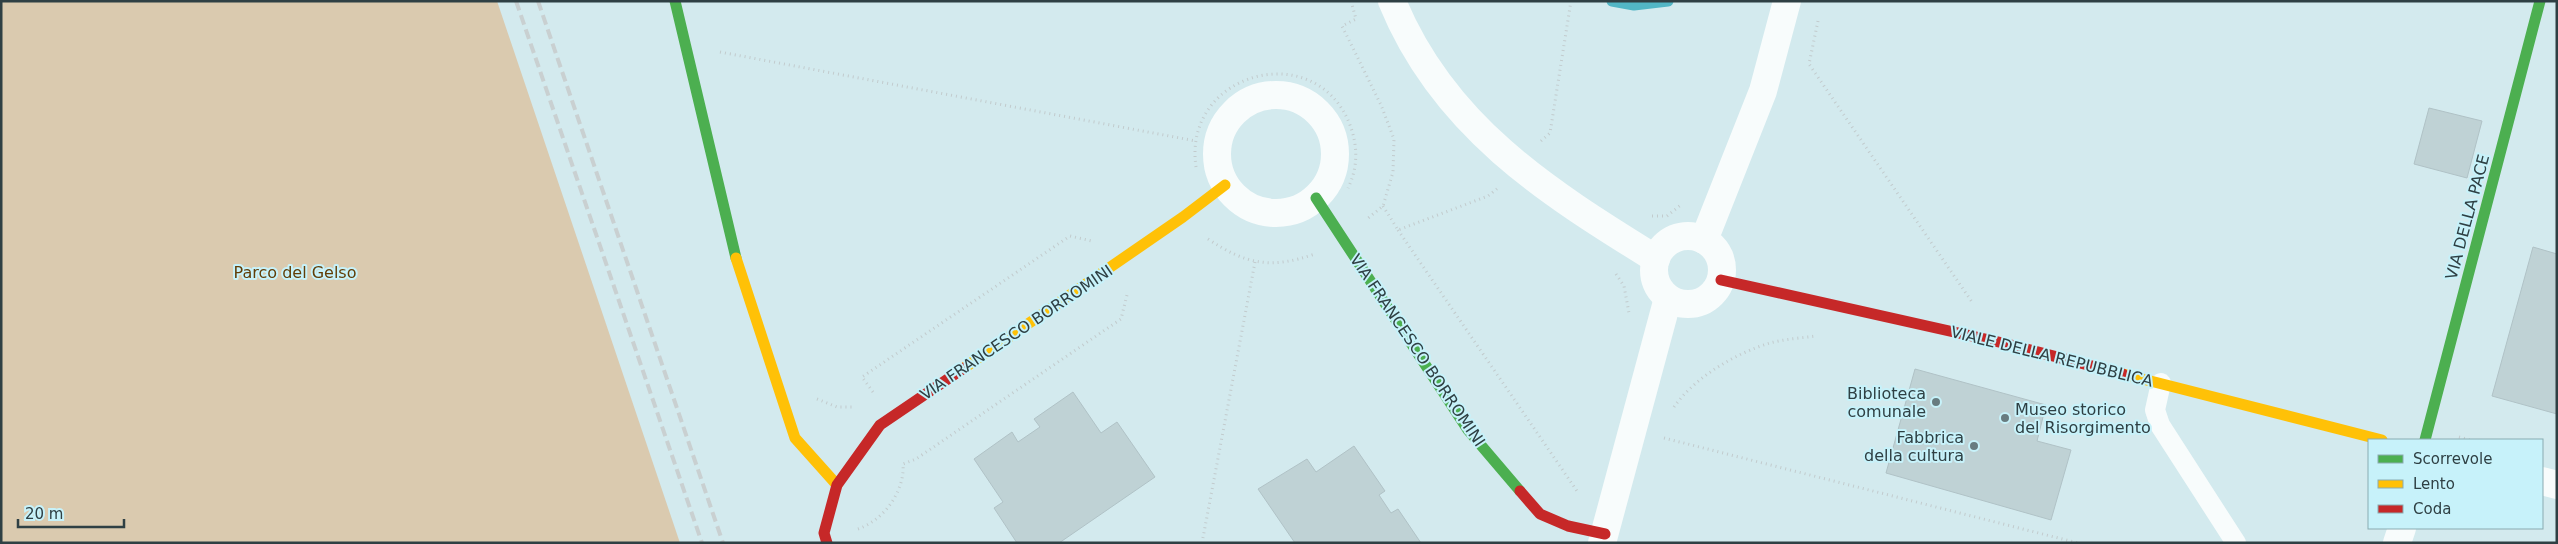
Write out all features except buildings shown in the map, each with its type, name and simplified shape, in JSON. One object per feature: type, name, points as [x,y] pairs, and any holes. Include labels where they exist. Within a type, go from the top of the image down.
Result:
[{"type":"street","points":[[675,1],[734,252],[795,438],[837,485],[824,533],[828,543]]},
{"type":"street","points":[[1392,1],[1403,30],[1430,72],[1466,118],[1517,166],[1578,211],[1656,259]]},
{"type":"street","points":[[1704,240],[1763,91],[1786,1]]},
{"type":"street","name":"VIA DELLA PACE","points":[[2427,435],[2540,1]]},
{"type":"street","points":[[1274,93],[1294,96],[1313,106],[1326,122],[1334,141],[1335,162],[1329,181],[1316,198],[1302,208],[1285,213],[1267,213],[1251,208],[1236,198],[1225,185],[1217,166],[1217,145],[1223,125],[1236,109],[1253,98],[1274,93]]},
{"type":"street","name":"VIA FRANCESCO BORROMINI","points":[[837,485],[880,425],[1183,217],[1225,185]]},
{"type":"street","name":"VIA FRANCESCO BORROMINI","points":[[1316,198],[1468,430],[1540,514],[1603,538]]},
{"type":"street","points":[[1692,236],[1704,240],[1713,247],[1719,257],[1722,268],[1716,290],[1699,303],[1678,303],[1668,298],[1655,280],[1656,259],[1661,249],[1670,241],[1681,237],[1692,236]]},
{"type":"street","name":"VIALE DELLA REPUBBLICA","points":[[1720,280],[1984,338],[2378,439]]},
{"type":"street","points":[[1603,538],[1631,428],[1668,298]]},
{"type":"street","points":[[2543,481],[2557,485]]},
{"type":"street","points":[[2398,543],[2402,529]]},
{"type":"lane","points":[[2162,383],[2155,410],[2160,425],[2236,543]]},
{"type":"path","points":[[1201,235],[1221,248],[1255,262],[1287,263],[1326,250],[1383,206],[1392,172],[1394,140],[1381,105],[1342,26],[1356,19],[1352,1]]},
{"type":"path","points":[[1568,18],[1570,1]]},
{"type":"path","points":[[1818,20],[1809,64],[1974,304]]},
{"type":"path","points":[[717,51],[1196,141]]},
{"type":"path","points":[[1197,168],[1196,141],[1200,125],[1212,103],[1234,85],[1264,74],[1303,78],[1319,85],[1330,95],[1347,117],[1356,151],[1356,164],[1347,191]]},
{"type":"path","points":[[1644,214],[1654,217],[1667,216],[1683,204],[1686,196]]},
{"type":"path","points":[[1363,212],[1369,217]]},
{"type":"path","points":[[1398,230],[1577,491],[1568,526]]},
{"type":"path","points":[[876,397],[862,376],[1070,236],[1095,242]]},
{"type":"path","points":[[1203,541],[1255,262]]},
{"type":"path","points":[[1614,272],[1624,286],[1630,322]]},
{"type":"path","points":[[856,536],[854,530],[873,521],[893,500],[904,474],[903,464],[916,459],[1121,319],[1128,292]]},
{"type":"path","points":[[1672,411],[1682,395],[1727,362],[1770,343],[1818,336]]},
{"type":"path","points":[[812,395],[822,402],[837,408],[859,406]]},
{"type":"path","points":[[1631,428],[2078,543]]},
{"type":"path","points":[[2427,435],[2461,439]]},
{"type":"green space","name":"Parco del Gelso","points":[[1,1],[497,1],[680,543],[1,543]]},
{"type":"waterway","points":[[1612,1],[1634,5],[1668,1]]},
{"type":"railway","points":[[516,1],[702,543]]},
{"type":"railway","points":[[538,1],[723,543]]},
{"type":"traffic: fast","points":[[675,1],[736,258]]},
{"type":"traffic: fast","points":[[2425,439],[2540,1]]},
{"type":"traffic: fast","points":[[1316,198],[1468,430],[1520,491]]},
{"type":"traffic: slow","points":[[964,368],[1183,217],[1225,185]]},
{"type":"traffic: slow","points":[[736,258],[795,438],[837,485]]},
{"type":"traffic: slow","points":[[2123,374],[2378,439]]},
{"type":"traffic: jam","points":[[1721,280],[2003,343],[2123,374]]},
{"type":"traffic: jam","points":[[827,543],[824,533],[837,485],[880,425],[964,368]]},
{"type":"traffic: jam","points":[[1520,491],[1540,514],[1568,526],[1605,534]]},
{"type":"place","name":"Biblioteca comunale","points":[[1936,402]]},
{"type":"place","name":"Museo storico del Risorgimento","points":[[2005,418]]},
{"type":"place","name":"Fabbrica della cultura","points":[[1974,446]]}]
